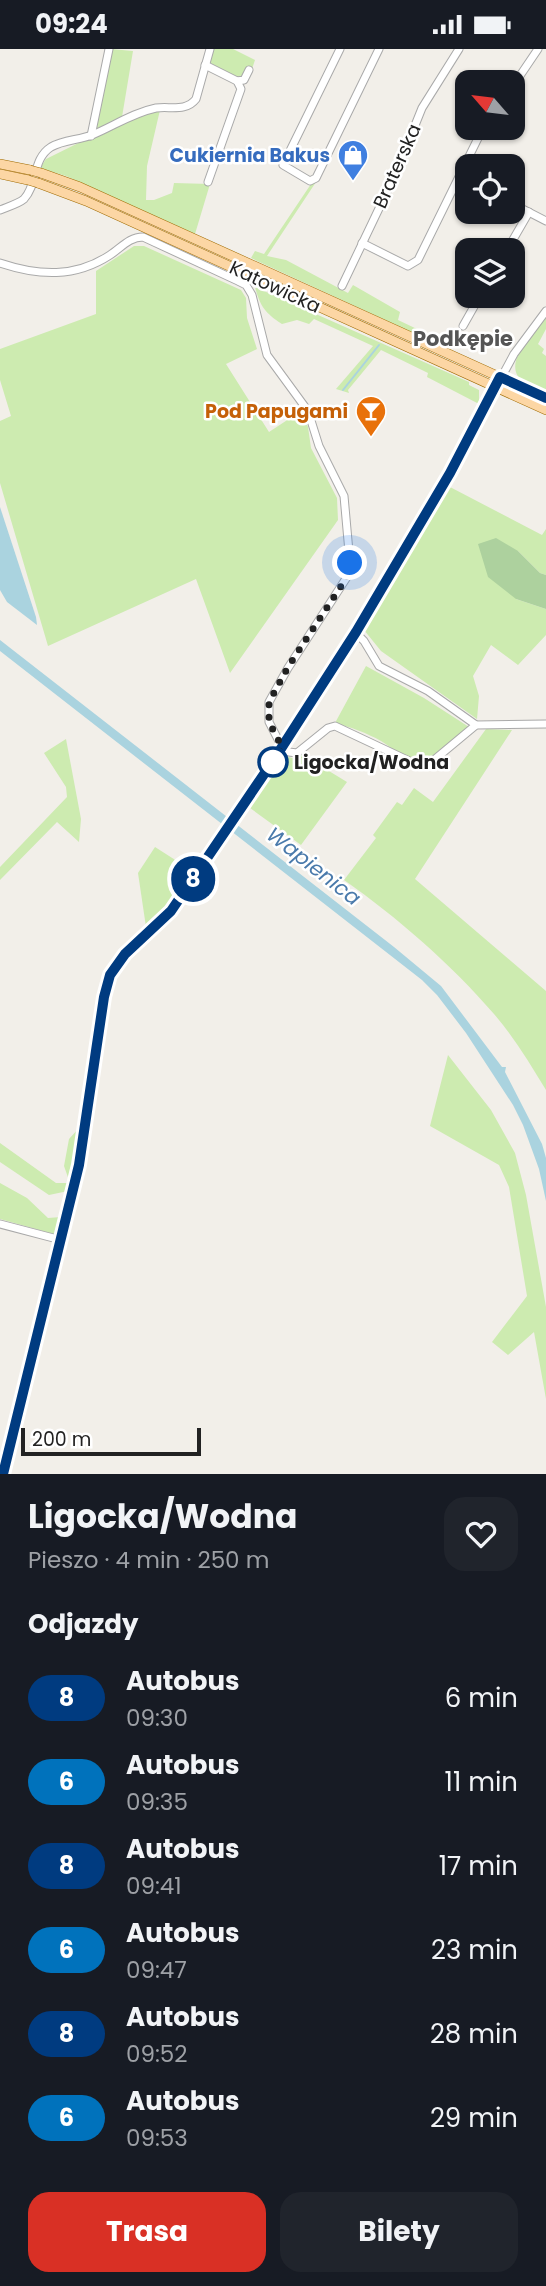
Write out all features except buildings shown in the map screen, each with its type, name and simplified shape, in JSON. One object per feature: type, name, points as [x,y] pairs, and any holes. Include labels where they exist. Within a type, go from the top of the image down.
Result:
[{"type":"main road","name":"Katowicka","points":[[0,164],[34,177],[546,410]]},
{"type":"main road","name":"Katowicka","points":[[0,174],[34,177],[80,187],[546,398]]},
{"type":"street","points":[[90,136],[109,49]]},
{"type":"street","points":[[0,210],[24,199],[30,190],[37,165],[47,150],[55,145],[90,136],[143,111],[192,105],[196,100],[209,49]]},
{"type":"street","points":[[340,49],[283,165],[310,181],[316,178],[379,49]]},
{"type":"street","name":"Braterska","points":[[342,286],[395,175],[422,108],[458,49]]},
{"type":"street","points":[[524,70],[538,49]]},
{"type":"street","points":[[205,65],[240,81]]},
{"type":"street","points":[[208,181],[241,89],[240,81],[249,70]]},
{"type":"street","points":[[362,243],[404,265],[414,265],[455,185]]},
{"type":"street","points":[[525,210],[546,221]]},
{"type":"street","points":[[514,238],[529,212]]},
{"type":"street","points":[[0,263],[20,269],[64,274],[84,269],[108,257],[131,239],[143,237],[246,285],[252,295],[267,355],[308,411],[319,446],[344,496],[350,563],[347,577],[288,667],[269,702],[269,722],[282,747],[297,753],[328,728],[335,726],[420,767],[428,765],[476,725]]},
{"type":"street","points":[[463,326],[473,308]]},
{"type":"street","points":[[4,1474],[79,1165],[104,997],[110,975],[125,954],[171,911],[239,813],[356,632],[450,473],[494,387],[546,311]]},
{"type":"street","points":[[356,632],[365,641],[379,666],[428,691],[476,725],[546,724]]},
{"type":"street","points":[[0,1224],[61,1240]]},
{"type":"green space","points":[[111,49],[133,51],[122,117],[98,130],[94,127]]},
{"type":"green space","points":[[211,49],[233,49],[255,60],[252,69],[242,80],[210,63]]},
{"type":"green space","points":[[160,110],[147,166],[146,200],[172,193],[174,183],[210,184],[195,234],[66,176],[40,168],[46,159],[133,116]]},
{"type":"green space","points":[[316,182],[267,256],[286,260],[348,293],[353,285],[400,312],[398,320],[438,339],[433,342],[251,258],[255,251],[264,254],[311,184]]},
{"type":"green space","points":[[134,246],[144,246],[241,290],[246,298],[247,318],[257,349],[226,364],[269,432],[301,411],[308,427],[311,448],[337,498],[338,520],[230,673],[196,579],[48,646],[0,483],[0,421],[11,416],[0,380],[0,349],[96,314],[96,271]]},
{"type":"green space","points":[[255,287],[469,382],[469,385],[479,390],[479,404],[427,377],[428,373],[381,350],[348,390],[349,393],[336,389],[373,346],[314,319],[309,324],[297,320],[282,324],[264,309]]},
{"type":"green space","points":[[546,318],[546,329],[538,344],[544,349],[542,353],[546,356],[546,393],[521,380],[515,365],[522,347]]},
{"type":"green space","points":[[450,487],[542,535],[546,529],[546,575],[540,573],[518,551],[516,599],[546,609],[546,635],[518,665],[491,645],[473,676],[479,696],[477,719],[381,651],[364,630]]},
{"type":"green space","points":[[496,538],[518,551],[540,573],[546,575],[546,609],[516,599],[488,577],[478,544]]},
{"type":"green space","points":[[366,666],[469,727],[425,762],[419,762],[370,735],[335,723]]},
{"type":"green space","points":[[486,729],[512,730],[415,879],[546,991],[546,1090],[508,1032],[460,977],[404,926],[344,880],[376,838],[373,835],[397,802],[402,805],[414,788],[433,802]]},
{"type":"green space","points":[[66,739],[81,819],[79,842],[57,822],[0,880],[0,867],[67,797],[66,787],[44,753]]},
{"type":"green space","points":[[301,754],[347,782],[301,845],[250,808],[283,755],[292,758]]},
{"type":"green space","points":[[155,847],[191,870],[167,906],[146,927],[138,873]]},
{"type":"green space","points":[[448,1055],[491,1110],[515,1153],[526,1195],[546,1307],[546,1399],[534,1332],[508,1355],[492,1342],[527,1296],[509,1187],[499,1165],[430,1126]]},
{"type":"green space","points":[[80,1127],[70,1183],[64,1166],[69,1139]]},
{"type":"green space","points":[[0,1143],[56,1183],[70,1183],[68,1191],[49,1195],[0,1162]]},
{"type":"green space","points":[[0,1183],[27,1198],[48,1218],[61,1217],[57,1235],[0,1219]]},
{"type":"water","points":[[0,507],[37,625],[7,602],[0,590]]},
{"type":"water","points":[[0,640],[441,986],[502,1067],[506,1067],[505,1072],[542,1144],[546,1158],[546,1201],[539,1169],[513,1105],[466,1033],[437,995],[422,980],[0,651]]},
{"type":"waterway","points":[[343,390],[379,345]]},
{"type":"bus line","name":"8","points":[[3,1474],[79,1165],[104,997],[110,975],[125,954],[171,911],[282,747],[368,613],[450,473],[500,377],[546,398]]},
{"type":"place","name":"Cukiernia Bakus","points":[[353,182]]},
{"type":"place","name":"Pod Papugami","points":[[371,438]]},
{"type":"place","name":"Ligocka/Wodna","points":[[273,762]]},
{"type":"district","name":"Podkępie","points":[[463,338]]},
{"type":"route","points":[[273,762],[282,747],[269,722],[269,702],[288,667],[347,577],[350,563]]},
{"type":"water label","name":"Wapienica","points":[[314,866]]}]
